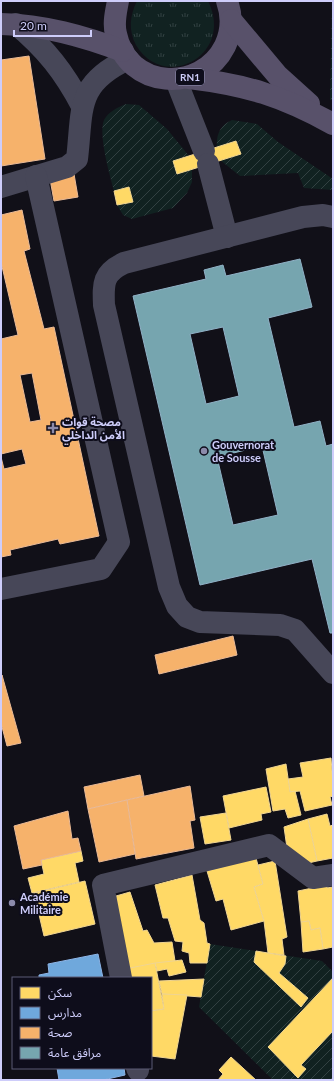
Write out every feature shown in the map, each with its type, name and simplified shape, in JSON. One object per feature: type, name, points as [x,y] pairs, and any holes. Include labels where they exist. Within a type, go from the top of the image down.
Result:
[{"type":"main road","name":"RN1","points":[[118,1],[115,17],[116,35],[125,55]]},
{"type":"main road","name":"RN1","points":[[183,79],[206,69],[220,56],[228,39],[231,8]]},
{"type":"main road","name":"RN1","points":[[231,8],[278,76],[333,124]]},
{"type":"main road","name":"RN1","points":[[8,24],[76,34],[125,55],[142,71],[158,78],[227,82],[264,92],[300,106],[333,124]]},
{"type":"street","points":[[8,24],[36,41],[54,61],[82,106]]},
{"type":"street","points":[[1,187],[67,167],[77,159],[82,106],[88,91],[99,77],[125,55]]},
{"type":"street","points":[[183,79],[227,236]]},
{"type":"street","points":[[1,589],[101,569],[118,542],[36,176]]},
{"type":"street","points":[[333,217],[323,215],[303,217],[124,263],[113,268],[105,279],[104,305],[169,587],[178,606],[187,617],[200,622],[280,625],[295,630],[333,673]]},
{"type":"street","points":[[120,977],[103,885],[269,845],[313,878],[333,875]]},
{"type":"green space","points":[[137,1],[208,1],[214,21],[212,38],[204,51],[192,61],[178,66],[162,66],[148,59],[133,39],[131,17]]},
{"type":"green space","points":[[333,1],[333,101],[330,99]]},
{"type":"green space","points":[[126,104],[139,105],[167,129],[189,156],[173,161],[178,174],[192,169],[192,182],[187,193],[173,208],[132,219],[123,215],[117,205],[133,202],[129,187],[114,191],[105,155],[102,135],[104,120],[106,117],[114,110]]},
{"type":"green space","points":[[232,120],[257,124],[278,142],[333,179],[333,190],[304,188],[298,173],[240,176],[220,160],[241,154],[236,141],[217,147],[217,138],[220,131],[224,125]]},
{"type":"green space","points":[[210,944],[322,961],[333,972],[333,1080],[273,1080],[199,1007]]},
{"type":"building: سكن","points":[[236,141],[241,154],[177,174],[173,161]]},
{"type":"building: سكن","points":[[129,187],[133,202],[117,205],[114,191]]},
{"type":"building: سكن","points":[[331,758],[333,796],[330,797],[332,805],[305,811],[300,791],[290,792],[288,779],[303,777],[300,763]]},
{"type":"building: سكن","points":[[286,764],[290,792],[295,791],[301,815],[288,818],[285,809],[273,811],[266,769]]},
{"type":"building: سكن","points":[[266,787],[271,812],[261,814],[262,820],[229,828],[223,796]]},
{"type":"building: سكن","points":[[226,813],[231,840],[205,844],[200,817]]},
{"type":"building: سكن","points":[[327,814],[330,826],[333,825],[333,858],[317,861],[308,819]]},
{"type":"building: سكن","points":[[308,819],[317,861],[304,864],[287,848],[284,827]]},
{"type":"building: سكن","points":[[81,851],[83,861],[75,863],[79,882],[32,893],[28,878],[44,874],[41,860]]},
{"type":"building: سكن","points":[[256,858],[263,884],[254,887],[264,921],[231,930],[223,899],[216,901],[207,871]]},
{"type":"building: سكن","points":[[275,861],[287,937],[282,939],[284,955],[268,953],[264,921],[254,887],[263,884],[258,865]]},
{"type":"building: سكن","points":[[192,875],[200,920],[204,923],[207,943],[210,944],[207,963],[190,963],[189,953],[182,951],[183,942],[175,941],[168,918],[163,918],[155,885]]},
{"type":"building: سكن","points":[[85,881],[95,924],[44,936],[34,893]]},
{"type":"building: سكن","points":[[327,885],[327,888],[333,887],[333,947],[323,949],[320,928],[311,930],[309,921],[301,922],[298,891]]},
{"type":"building: سكن","points":[[130,892],[143,931],[147,930],[154,943],[172,942],[175,961],[125,969],[116,896]]},
{"type":"building: سكن","points":[[309,921],[311,930],[320,928],[323,949],[303,952],[301,922]]},
{"type":"building: سكن","points":[[256,951],[286,956],[285,964],[279,973],[308,998],[301,1007],[254,962]]},
{"type":"building: سكن","points":[[182,960],[186,972],[169,976],[167,969],[157,971],[155,963]]},
{"type":"building: سكن","points":[[155,963],[164,1009],[152,1011],[152,977],[127,977],[125,969]]},
{"type":"building: سكن","points":[[333,978],[333,1031],[301,1065],[306,1069],[298,1078],[268,1047]]},
{"type":"building: سكن","points":[[204,979],[201,997],[162,994],[159,981]]},
{"type":"building: سكن","points":[[162,994],[187,995],[175,1059],[152,1056],[152,1011],[164,1009]]},
{"type":"building: سكن","points":[[231,1057],[256,1080],[218,1080],[223,1074],[219,1070]]},
{"type":"building: مدارس","points":[[98,954],[103,977],[39,977],[39,975],[49,973],[48,964]]},
{"type":"building: مدارس","points":[[57,1069],[124,1069],[125,1075],[103,1080],[59,1080]]},
{"type":"building: صحة","points":[[29,56],[45,159],[1,166],[1,60]]},
{"type":"building: صحة","points":[[74,174],[78,197],[54,201],[50,179]]},
{"type":"building: صحة","points":[[22,210],[30,249],[24,251],[44,329],[54,327],[99,536],[60,544],[58,539],[10,550],[11,555],[1,557],[1,457],[4,469],[26,464],[22,449],[1,454],[1,339],[18,335],[1,262],[1,215]],"holes":[[[32,373],[41,420],[30,422],[20,375]]]},
{"type":"building: صحة","points":[[233,636],[237,655],[159,674],[155,655]]},
{"type":"building: صحة","points":[[2,675],[21,743],[7,746],[1,723]]},
{"type":"building: صحة","points":[[140,775],[144,796],[88,809],[84,787]]},
{"type":"building: صحة","points":[[190,786],[195,820],[190,821],[194,848],[136,859],[127,800]]},
{"type":"building: صحة","points":[[127,800],[135,854],[99,862],[88,809]]},
{"type":"building: صحة","points":[[68,811],[72,839],[78,838],[81,851],[41,860],[42,865],[23,869],[14,826]]},
{"type":"building: مرافق عامة","name":"Gouvernorat de Sousse","points":[[300,259],[312,307],[268,318],[294,427],[320,421],[326,446],[333,444],[333,633],[330,633],[312,559],[200,585],[133,296],[206,279],[204,270],[223,265],[226,276]],"holes":[[[223,327],[239,396],[206,404],[190,334]],[[262,446],[278,515],[233,525],[217,457]]]},
{"type":"place","name":"مصحة قوات الأمن الداخلي","points":[[53,428]]},
{"type":"place","name":"Gouvernorat de Sousse","points":[[204,451]]},
{"type":"place","name":"Académie Militaire","points":[[12,903]]}]
